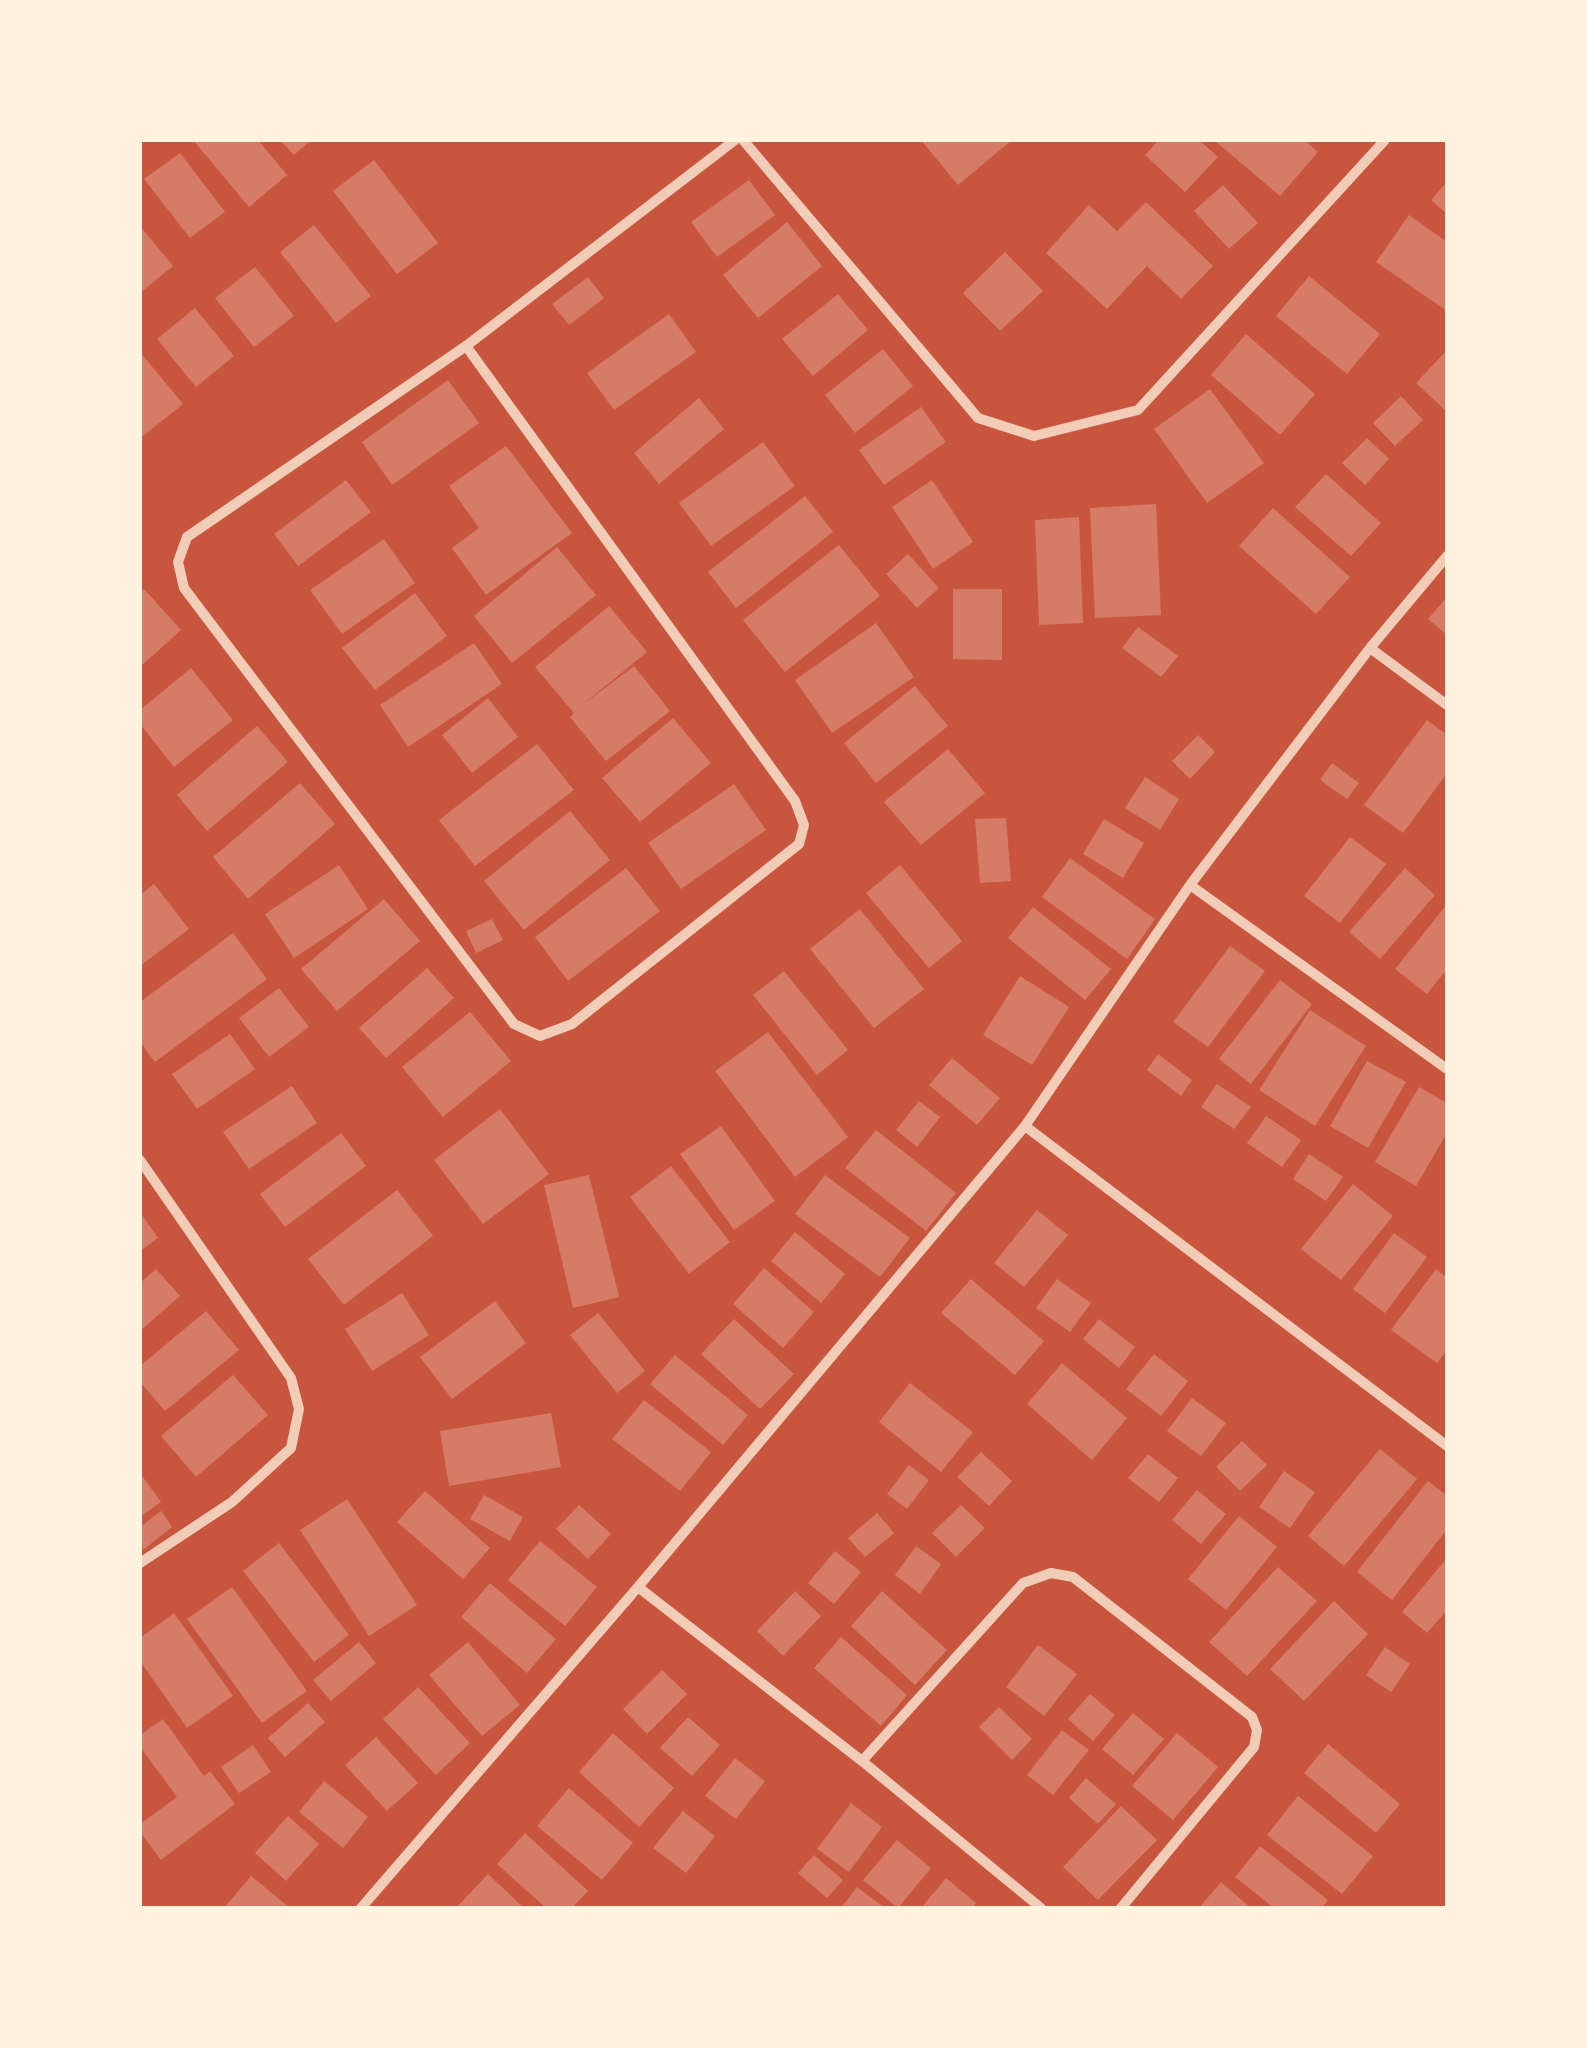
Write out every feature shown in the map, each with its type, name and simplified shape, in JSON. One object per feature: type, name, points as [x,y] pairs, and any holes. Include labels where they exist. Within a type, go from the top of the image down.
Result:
[{"type":"street","points":[[466,346],[795,801],[804,825],[800,844],[572,1024],[540,1036],[514,1024],[184,588],[178,562],[187,537],[466,346],[739,140],[978,418],[1034,436],[1138,410],[1385,140]]},
{"type":"street","points":[[361,1908],[638,1587],[1025,1126],[1190,885],[1370,648],[1447,556]]},
{"type":"street","points":[[1370,648],[1447,705]]},
{"type":"street","points":[[1190,885],[1447,1069]]},
{"type":"street","points":[[1025,1126],[1447,1446]]},
{"type":"street","points":[[140,1160],[291,1378],[299,1409],[291,1448],[232,1502],[140,1563]]},
{"type":"street","points":[[862,1761],[1023,1583],[1052,1573],[1073,1577],[1252,1717],[1257,1730],[1254,1747],[1121,1908]]},
{"type":"street","points":[[638,1587],[862,1761],[1040,1908]]},
{"type":"building","points":[[193,140],[258,140],[287,175],[249,207]]},
{"type":"building","points":[[280,140],[311,140],[294,155]]},
{"type":"building","points":[[921,140],[1012,140],[958,185]]},
{"type":"building","points":[[1159,140],[1199,140],[1218,157],[1185,192],[1145,155]]},
{"type":"building","points":[[1214,140],[1304,140],[1318,152],[1280,196]]},
{"type":"building","points":[[180,153],[225,212],[190,238],[144,179]]},
{"type":"building","points":[[374,160],[438,243],[397,274],[333,191]]},
{"type":"building","points":[[749,180],[775,215],[717,257],[691,222]]},
{"type":"building","points":[[1447,182],[1447,214],[1431,200]]},
{"type":"building","points":[[1223,185],[1258,223],[1229,249],[1194,211]]},
{"type":"building","points":[[1146,202],[1213,266],[1181,299],[1147,266],[1107,309],[1046,253],[1089,205],[1117,231]]},
{"type":"building","points":[[1409,215],[1447,242],[1447,311],[1376,262]]},
{"type":"building","points":[[787,222],[822,266],[758,318],[723,275]]},
{"type":"building","points":[[314,225],[371,296],[336,323],[280,252]]},
{"type":"building","points":[[140,226],[173,266],[140,293]]},
{"type":"building","points":[[1005,252],[1043,291],[1000,331],[963,293]]},
{"type":"building","points":[[255,267],[294,316],[254,347],[215,298]]},
{"type":"building","points":[[1309,276],[1380,334],[1347,374],[1276,316]]},
{"type":"building","points":[[588,277],[604,298],[569,325],[552,304]]},
{"type":"building","points":[[838,294],[868,330],[813,376],[782,339]]},
{"type":"building","points":[[195,308],[234,356],[196,387],[157,339]]},
{"type":"building","points":[[669,314],[696,352],[614,410],[587,373]]},
{"type":"building","points":[[1246,334],[1315,394],[1280,435],[1211,375]]},
{"type":"building","points":[[883,349],[913,386],[855,433],[825,395]]},
{"type":"building","points":[[1447,350],[1447,412],[1416,383]]},
{"type":"building","points":[[140,352],[183,404],[143,436],[140,433]]},
{"type":"building","points":[[448,380],[479,423],[392,485],[362,442]]},
{"type":"building","points":[[1210,389],[1264,463],[1207,503],[1154,429]]},
{"type":"building","points":[[1401,396],[1423,420],[1395,446],[1373,423]]},
{"type":"building","points":[[699,398],[724,429],[659,484],[634,453]]},
{"type":"building","points":[[921,407],[946,442],[884,485],[859,450]]},
{"type":"building","points":[[1367,438],[1389,459],[1365,485],[1342,463]]},
{"type":"building","points":[[763,442],[795,486],[711,546],[679,503]]},
{"type":"building","points":[[506,446],[572,533],[486,595],[452,548],[479,528],[449,486]]},
{"type":"building","points":[[1326,474],[1381,523],[1351,556],[1295,507]]},
{"type":"building","points":[[346,480],[371,512],[298,566],[274,534]]},
{"type":"building","points":[[932,480],[973,542],[933,569],[892,507]]},
{"type":"building","points":[[805,496],[833,532],[736,608],[708,572]]},
{"type":"building","points":[[1156,504],[1161,615],[1095,618],[1090,508]]},
{"type":"building","points":[[1273,508],[1350,577],[1316,614],[1239,546]]},
{"type":"building","points":[[1079,517],[1083,623],[1039,625],[1035,520]]},
{"type":"building","points":[[384,539],[415,583],[342,634],[310,590]]},
{"type":"building","points":[[839,545],[880,596],[785,672],[743,620]]},
{"type":"building","points":[[557,547],[596,595],[512,663],[474,616]]},
{"type":"building","points":[[908,554],[939,588],[917,608],[886,574]]},
{"type":"building","points":[[144,589],[181,630],[140,667],[140,593]]},
{"type":"building","points":[[953,589],[1002,589],[1002,660],[953,659]]},
{"type":"building","points":[[415,593],[447,636],[375,690],[342,648]]},
{"type":"building","points":[[1447,597],[1447,635],[1428,619]]},
{"type":"building","points":[[609,606],[647,652],[581,706],[634,666],[670,711],[606,761],[570,717],[574,713],[535,667]]},
{"type":"building","points":[[876,623],[914,677],[832,733],[795,680]]},
{"type":"building","points":[[1138,627],[1178,656],[1161,677],[1122,648]]},
{"type":"building","points":[[474,643],[502,684],[408,747],[380,705]]},
{"type":"building","points":[[191,668],[233,720],[174,767],[140,724],[140,710]]},
{"type":"building","points":[[915,686],[948,726],[876,783],[844,743]]},
{"type":"building","points":[[488,698],[518,737],[472,773],[442,735]]},
{"type":"building","points":[[673,718],[711,763],[640,822],[602,778]]},
{"type":"building","points":[[1427,720],[1447,735],[1447,773],[1403,833],[1364,805]]},
{"type":"building","points":[[257,726],[288,762],[207,831],[177,795]]},
{"type":"building","points":[[1198,735],[1215,752],[1190,779],[1172,761]]},
{"type":"building","points":[[537,744],[574,790],[475,866],[439,820]]},
{"type":"building","points":[[948,749],[985,793],[921,845],[884,802]]},
{"type":"building","points":[[1332,763],[1359,783],[1347,799],[1320,780]]},
{"type":"building","points":[[1145,777],[1179,799],[1160,830],[1125,808]]},
{"type":"building","points":[[300,783],[335,824],[248,899],[213,857]]},
{"type":"building","points":[[734,784],[766,830],[681,889],[648,843]]},
{"type":"building","points":[[570,811],[610,860],[524,930],[484,881]]},
{"type":"building","points":[[1006,818],[1011,881],[980,883],[975,819]]},
{"type":"building","points":[[1104,819],[1144,843],[1123,878],[1083,854]]},
{"type":"building","points":[[1350,837],[1386,864],[1340,923],[1304,896]]},
{"type":"building","points":[[1070,858],[1155,919],[1127,959],[1042,897]]},
{"type":"building","points":[[339,865],[368,909],[294,958],[265,914]]},
{"type":"building","points":[[900,865],[962,941],[929,968],[866,893]]},
{"type":"building","points":[[626,868],[660,911],[568,981],[535,937]]},
{"type":"building","points":[[1405,868],[1435,895],[1380,959],[1349,932]]},
{"type":"building","points":[[154,884],[189,929],[140,966],[140,895]]},
{"type":"building","points":[[384,899],[420,941],[337,1011],[301,969]]},
{"type":"building","points":[[1447,904],[1447,969],[1427,994],[1395,969]]},
{"type":"building","points":[[1033,907],[1111,969],[1085,1000],[1008,938]]},
{"type":"building","points":[[860,909],[924,989],[874,1028],[810,949]]},
{"type":"building","points":[[492,919],[503,940],[476,953],[466,931]]},
{"type":"building","points":[[233,933],[267,979],[155,1062],[140,1042],[140,1002]]},
{"type":"building","points":[[1230,946],[1265,971],[1208,1047],[1173,1022]]},
{"type":"building","points":[[427,968],[454,998],[386,1058],[359,1028]]},
{"type":"building","points":[[784,971],[848,1050],[817,1075],[753,995]]},
{"type":"building","points":[[1020,976],[1069,1007],[1032,1065],[983,1035]]},
{"type":"building","points":[[1280,980],[1312,1004],[1251,1084],[1219,1059]]},
{"type":"building","points":[[279,988],[309,1027],[269,1057],[239,1018]]},
{"type":"building","points":[[1310,1010],[1366,1046],[1315,1126],[1259,1090]]},
{"type":"building","points":[[470,1012],[511,1061],[443,1117],[402,1067]]},
{"type":"building","points":[[768,1032],[848,1137],[795,1177],[715,1071]]},
{"type":"building","points":[[230,1034],[255,1069],[197,1109],[172,1074]]},
{"type":"building","points":[[1158,1054],[1192,1080],[1181,1096],[1147,1070]]},
{"type":"building","points":[[952,1058],[1000,1098],[977,1125],[929,1085]]},
{"type":"building","points":[[1367,1061],[1406,1082],[1368,1148],[1330,1126]]},
{"type":"building","points":[[1217,1084],[1251,1107],[1234,1129],[1201,1107]]},
{"type":"building","points":[[292,1086],[317,1123],[249,1169],[223,1132]]},
{"type":"building","points":[[1419,1087],[1447,1103],[1447,1133],[1416,1186],[1375,1162]]},
{"type":"building","points":[[919,1101],[940,1117],[917,1147],[896,1130]]},
{"type":"building","points":[[500,1109],[549,1174],[483,1224],[434,1160]]},
{"type":"building","points":[[1266,1116],[1301,1140],[1282,1167],[1247,1143]]},
{"type":"building","points":[[721,1126],[775,1201],[734,1230],[680,1154]]},
{"type":"building","points":[[876,1130],[956,1193],[926,1231],[845,1168]]},
{"type":"building","points":[[341,1133],[366,1166],[285,1227],[260,1194]]},
{"type":"building","points":[[1309,1154],[1343,1177],[1326,1201],[1293,1179]]},
{"type":"building","points":[[671,1166],[730,1242],[689,1274],[630,1197]]},
{"type":"building","points":[[589,1175],[619,1297],[573,1308],[544,1185]]},
{"type":"building","points":[[825,1175],[910,1238],[880,1277],[795,1214]]},
{"type":"building","points":[[1353,1184],[1393,1216],[1341,1280],[1301,1249]]},
{"type":"building","points":[[397,1190],[433,1236],[344,1305],[308,1259]]},
{"type":"building","points":[[1037,1210],[1068,1235],[1024,1287],[994,1263]]},
{"type":"building","points":[[140,1212],[158,1238],[140,1251]]},
{"type":"building","points":[[795,1232],[845,1274],[821,1303],[771,1261]]},
{"type":"building","points":[[1394,1233],[1427,1257],[1385,1313],[1353,1289]]},
{"type":"building","points":[[764,1268],[814,1312],[783,1348],[733,1304]]},
{"type":"building","points":[[156,1269],[180,1296],[140,1331],[140,1283]]},
{"type":"building","points":[[1436,1269],[1447,1278],[1447,1350],[1437,1363],[1391,1330]]},
{"type":"building","points":[[971,1279],[1044,1341],[1015,1375],[941,1313]]},
{"type":"building","points":[[1057,1279],[1091,1303],[1070,1332],[1036,1308]]},
{"type":"building","points":[[402,1293],[429,1335],[372,1371],[345,1329]]},
{"type":"building","points":[[495,1301],[526,1343],[452,1399],[420,1357]]},
{"type":"building","points":[[206,1311],[239,1350],[165,1411],[140,1382],[140,1366]]},
{"type":"building","points":[[598,1313],[645,1371],[617,1393],[570,1335]]},
{"type":"building","points":[[734,1319],[794,1374],[760,1409],[701,1354]]},
{"type":"building","points":[[1099,1319],[1135,1347],[1119,1368],[1083,1339]]},
{"type":"building","points":[[1154,1354],[1188,1381],[1161,1416],[1126,1389]]},
{"type":"building","points":[[675,1355],[748,1415],[723,1445],[650,1384]]},
{"type":"building","points":[[1062,1363],[1127,1418],[1092,1460],[1027,1404]]},
{"type":"building","points":[[233,1375],[268,1415],[196,1477],[161,1436]]},
{"type":"building","points":[[910,1383],[973,1432],[941,1472],[879,1422]]},
{"type":"building","points":[[1192,1398],[1226,1423],[1201,1456],[1167,1431]]},
{"type":"building","points":[[644,1400],[711,1452],[680,1491],[612,1439]]},
{"type":"building","points":[[551,1413],[561,1467],[449,1486],[440,1431]]},
{"type":"building","points":[[1242,1441],[1267,1465],[1240,1491],[1216,1467]]},
{"type":"building","points":[[1380,1449],[1417,1479],[1344,1566],[1308,1536]]},
{"type":"building","points":[[981,1452],[1012,1481],[989,1506],[957,1477]]},
{"type":"building","points":[[1148,1454],[1178,1478],[1159,1502],[1128,1478]]},
{"type":"building","points":[[909,1465],[929,1480],[907,1509],[887,1494]]},
{"type":"building","points":[[1284,1471],[1315,1492],[1290,1528],[1259,1507]]},
{"type":"building","points":[[140,1473],[161,1502],[140,1517]]},
{"type":"building","points":[[1428,1481],[1447,1496],[1447,1529],[1392,1600],[1357,1572]]},
{"type":"building","points":[[1197,1490],[1226,1514],[1201,1544],[1172,1520]]},
{"type":"building","points":[[425,1491],[490,1548],[463,1579],[397,1522]]},
{"type":"building","points":[[484,1495],[523,1517],[510,1541],[470,1519]]},
{"type":"building","points":[[347,1499],[417,1605],[369,1636],[300,1530]]},
{"type":"building","points":[[579,1505],[611,1534],[588,1559],[556,1529]]},
{"type":"building","points":[[961,1505],[985,1528],[956,1557],[932,1533]]},
{"type":"building","points":[[161,1511],[172,1527],[143,1550],[140,1527]]},
{"type":"building","points":[[877,1513],[894,1533],[865,1557],[848,1538]]},
{"type":"building","points":[[1239,1516],[1277,1547],[1226,1610],[1188,1579]]},
{"type":"building","points":[[540,1541],[597,1587],[565,1626],[508,1580]]},
{"type":"building","points":[[279,1543],[349,1635],[314,1662],[243,1571]]},
{"type":"building","points":[[916,1546],[941,1564],[920,1594],[895,1575]]},
{"type":"building","points":[[835,1551],[861,1572],[834,1604],[808,1583]]},
{"type":"building","points":[[1447,1558],[1447,1610],[1427,1633],[1402,1612]]},
{"type":"building","points":[[1278,1567],[1317,1601],[1247,1676],[1209,1642]]},
{"type":"building","points":[[490,1583],[556,1639],[527,1673],[461,1617]]},
{"type":"building","points":[[232,1587],[307,1691],[262,1723],[187,1619]]},
{"type":"building","points":[[795,1591],[821,1616],[783,1656],[757,1631]]},
{"type":"building","points":[[882,1591],[947,1650],[915,1685],[851,1626]]},
{"type":"building","points":[[1334,1601],[1368,1634],[1304,1701],[1270,1669]]},
{"type":"building","points":[[174,1613],[233,1696],[187,1728],[140,1661],[140,1638]]},
{"type":"building","points":[[841,1637],[907,1695],[881,1726],[814,1668]]},
{"type":"building","points":[[359,1642],[376,1663],[331,1701],[313,1680]]},
{"type":"building","points":[[468,1642],[520,1705],[482,1736],[429,1675]]},
{"type":"building","points":[[1038,1645],[1077,1674],[1044,1716],[1006,1687]]},
{"type":"building","points":[[1385,1647],[1410,1664],[1391,1692],[1366,1675]]},
{"type":"building","points":[[662,1670],[687,1694],[647,1734],[623,1709]]},
{"type":"building","points":[[418,1687],[470,1743],[436,1775],[383,1719]]},
{"type":"building","points":[[1090,1694],[1115,1715],[1093,1741],[1068,1719]]},
{"type":"building","points":[[308,1703],[325,1722],[285,1757],[268,1738]]},
{"type":"building","points":[[999,1707],[1032,1739],[1012,1760],[979,1727]]},
{"type":"building","points":[[1133,1713],[1164,1739],[1133,1775],[1102,1749]]},
{"type":"building","points":[[688,1717],[720,1745],[692,1776],[660,1748]]},
{"type":"building","points":[[163,1719],[204,1776],[210,1771],[235,1804],[161,1860],[140,1832],[140,1824],[177,1797],[140,1747],[140,1735]]},
{"type":"building","points":[[1062,1730],[1089,1750],[1053,1795],[1027,1775]]},
{"type":"building","points":[[613,1733],[674,1788],[639,1827],[579,1772]]},
{"type":"building","points":[[1177,1733],[1218,1767],[1173,1820],[1132,1786]]},
{"type":"building","points":[[376,1737],[418,1783],[387,1811],[345,1765]]},
{"type":"building","points":[[1328,1744],[1400,1804],[1376,1833],[1304,1773]]},
{"type":"building","points":[[253,1745],[271,1772],[239,1793],[221,1767]]},
{"type":"building","points":[[735,1758],[765,1781],[736,1819],[705,1796]]},
{"type":"building","points":[[1086,1778],[1116,1804],[1098,1824],[1069,1798]]},
{"type":"building","points":[[324,1781],[368,1817],[343,1848],[299,1812]]},
{"type":"building","points":[[569,1788],[633,1843],[602,1880],[537,1826]]},
{"type":"building","points":[[1298,1796],[1373,1856],[1342,1894],[1267,1835]]},
{"type":"building","points":[[851,1803],[882,1827],[849,1872],[817,1849]]},
{"type":"building","points":[[1121,1806],[1157,1840],[1098,1900],[1063,1867]]},
{"type":"building","points":[[683,1811],[715,1836],[686,1873],[653,1848]]},
{"type":"building","points":[[288,1816],[319,1844],[286,1881],[255,1853]]},
{"type":"building","points":[[525,1833],[588,1891],[572,1908],[546,1908],[497,1864]]},
{"type":"building","points":[[897,1840],[931,1868],[898,1908],[863,1880]]},
{"type":"building","points":[[1260,1846],[1328,1900],[1322,1908],[1274,1908],[1235,1877]]},
{"type":"building","points":[[814,1855],[843,1880],[827,1898],[798,1873]]},
{"type":"building","points":[[488,1874],[524,1908],[456,1908]]},
{"type":"building","points":[[251,1876],[290,1908],[224,1908]]},
{"type":"building","points":[[946,1878],[976,1903],[972,1908],[921,1908]]},
{"type":"building","points":[[1221,1882],[1251,1908],[1199,1908]]},
{"type":"building","points":[[857,1887],[885,1908],[841,1908]]}]
